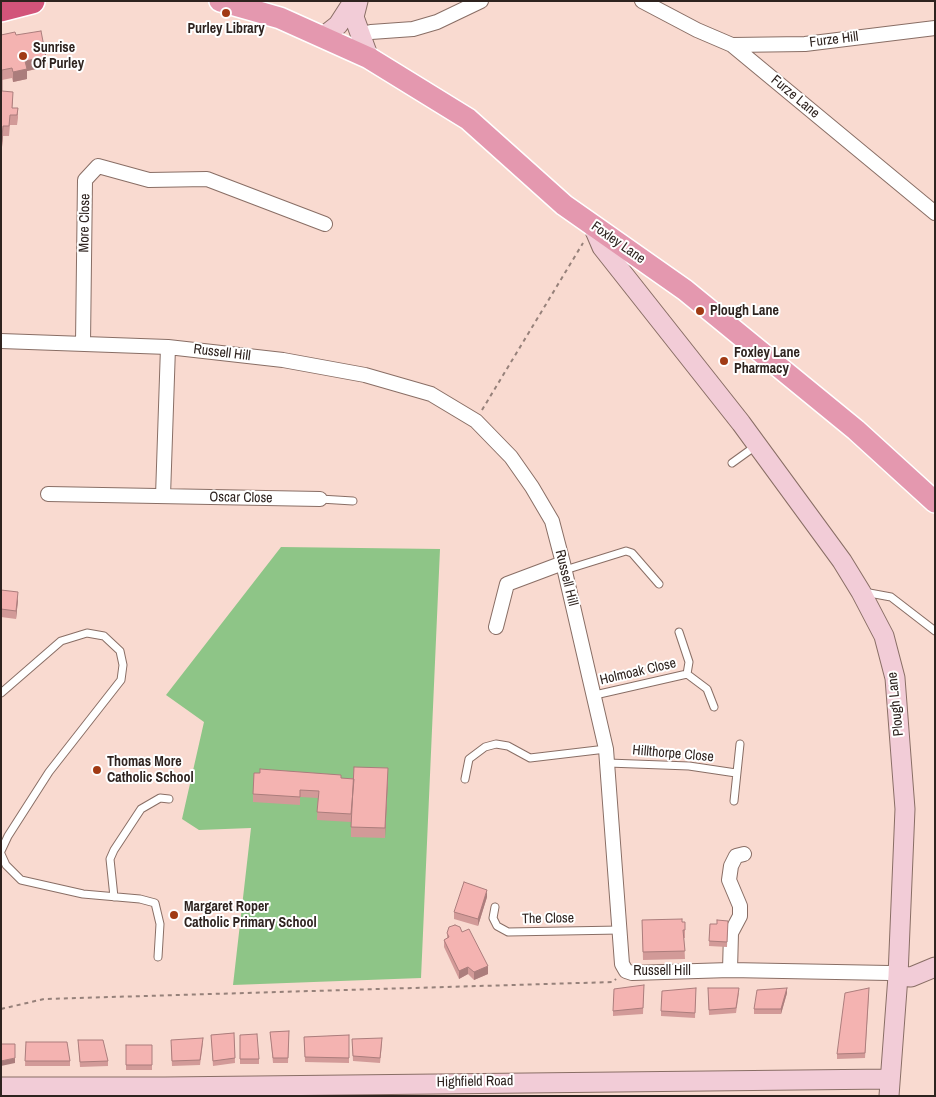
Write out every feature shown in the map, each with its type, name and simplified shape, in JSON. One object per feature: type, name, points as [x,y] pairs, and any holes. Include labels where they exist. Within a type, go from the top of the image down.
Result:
[{"type":"highway","points":[[1,9],[32,1]]},
{"type":"main road","points":[[220,1],[280,18]]},
{"type":"main road","points":[[255,1],[280,18]]},
{"type":"main road","name":"Foxley Lane","points":[[280,18],[324,36],[369,58],[468,119],[533,179],[594,226],[693,296],[856,430],[935,502]]},
{"type":"street","points":[[360,35],[370,32],[413,29],[437,22],[481,1]]},
{"type":"street","name":"Furze Lane","points":[[642,1],[697,30],[732,45],[935,213]]},
{"type":"street","points":[[357,2],[354,17],[369,58]]},
{"type":"street","points":[[324,36],[338,26],[350,8],[357,2]]},
{"type":"street","name":"Furze Hill","points":[[732,45],[805,44],[935,28]]},
{"type":"street","name":"More Close","points":[[83,343],[85,180],[98,166],[150,180],[207,179],[325,224]]},
{"type":"street","name":"Plough Lane","points":[[594,226],[602,247],[757,445],[842,561],[862,592],[884,636],[895,678],[904,809],[898,976],[889,1087]]},
{"type":"street","name":"Russell Hill","points":[[1,341],[168,347],[283,360],[365,375],[431,394],[476,420],[511,457],[552,521],[595,695],[607,756],[622,964],[626,970],[632,972],[730,970],[889,973],[898,976]]},
{"type":"street","points":[[163,496],[168,347]]},
{"type":"street","name":"Oscar Close","points":[[48,494],[320,500]]},
{"type":"street","points":[[496,627],[507,584],[564,567]]},
{"type":"street","points":[[730,970],[731,933],[740,916],[740,906],[729,880],[731,866],[736,856],[744,854]]},
{"type":"street","points":[[898,976],[911,977],[935,967]]},
{"type":"street","name":"Highfield Road","points":[[1,1087],[889,1087]]},
{"type":"lane","points":[[732,463],[757,445]]},
{"type":"lane","points":[[320,500],[353,501]]},
{"type":"lane","points":[[564,567],[626,551],[632,553],[659,584]]},
{"type":"lane","points":[[862,592],[891,597],[935,632]]},
{"type":"lane","name":"Holmoak Close","points":[[679,632],[689,662],[687,674]]},
{"type":"lane","points":[[1,693],[61,641],[87,633],[104,636],[120,651],[123,664],[121,680],[49,772],[8,836],[1,853],[6,864],[21,880],[83,894],[155,903],[160,924],[158,957]]},
{"type":"lane","name":"Holmoak Close","points":[[595,695],[687,674],[707,689],[714,707]]},
{"type":"lane","name":"Hillthorpe Close","points":[[465,779],[469,759],[485,747],[496,744],[508,746],[530,758],[607,756],[736,773]]},
{"type":"lane","points":[[734,801],[740,744]]},
{"type":"lane","points":[[114,897],[110,858],[114,850],[141,809],[160,798],[169,799]]},
{"type":"lane","name":"The Close","points":[[495,907],[493,918],[497,926],[508,932],[621,930]]},
{"type":"path","points":[[476,420],[594,226]]},
{"type":"path","points":[[1,1009],[44,998],[613,982],[626,970]]},
{"type":"green space","points":[[281,547],[440,549],[421,978],[233,985],[251,828],[199,830],[182,819],[204,722],[166,695]]},
{"type":"building","points":[[41,31],[46,57],[25,61],[27,69],[13,72],[12,68],[2,70],[2,91],[13,92],[12,108],[18,108],[17,115],[10,115],[9,126],[3,126],[1,148],[1,35],[15,32],[16,35]]},
{"type":"building","points":[[1,590],[18,592],[16,611],[1,609]]},
{"type":"building","points":[[354,767],[388,768],[385,828],[351,827]]},
{"type":"building","points":[[260,769],[341,775],[341,778],[354,779],[351,814],[317,812],[319,791],[300,790],[300,797],[253,794],[254,773],[260,773]]},
{"type":"building","points":[[464,882],[487,890],[478,919],[454,912]]},
{"type":"building","points":[[682,919],[682,922],[685,922],[685,930],[683,930],[685,951],[643,952],[642,920]]},
{"type":"building","points":[[717,920],[728,921],[727,942],[709,941],[710,924],[717,924]]},
{"type":"building","points":[[455,925],[460,927],[462,932],[469,929],[488,966],[474,972],[468,967],[459,971],[444,940],[449,937],[447,933],[449,927]]},
{"type":"building","points":[[644,985],[643,1008],[613,1011],[614,989]]},
{"type":"building","points":[[696,988],[695,1013],[661,1011],[662,991]]},
{"type":"building","points":[[708,988],[739,988],[736,1008],[709,1010]]},
{"type":"building","points":[[787,988],[781,1009],[754,1009],[757,990]]},
{"type":"building","points":[[869,988],[865,1053],[837,1054],[845,993]]},
{"type":"building","points":[[289,1031],[288,1058],[273,1058],[270,1032]]},
{"type":"building","points":[[234,1033],[235,1058],[213,1061],[211,1035]]},
{"type":"building","points":[[257,1034],[259,1059],[240,1059],[240,1035]]},
{"type":"building","points":[[349,1035],[349,1058],[305,1057],[304,1037]]},
{"type":"building","points":[[203,1038],[200,1060],[172,1061],[171,1040]]},
{"type":"building","points":[[382,1038],[380,1058],[353,1056],[352,1039]]},
{"type":"building","points":[[78,1040],[103,1040],[108,1061],[80,1062]]},
{"type":"building","points":[[26,1042],[67,1042],[70,1061],[25,1061]]},
{"type":"building","points":[[1,1044],[15,1044],[15,1058],[1,1061]]},
{"type":"building","points":[[126,1045],[152,1045],[152,1065],[126,1065]]},
{"type":"place","name":"Purley Library","points":[[226,13]]},
{"type":"place","name":"Sunrise Of Purley","points":[[23,56]]},
{"type":"place","name":"Plough Lane","points":[[700,311]]},
{"type":"place","name":"Foxley Lane Pharmacy","points":[[724,361]]},
{"type":"place","name":"Thomas More Catholic School","points":[[97,770]]},
{"type":"place","name":"Margaret Roper Catholic Primary School","points":[[174,915]]}]
